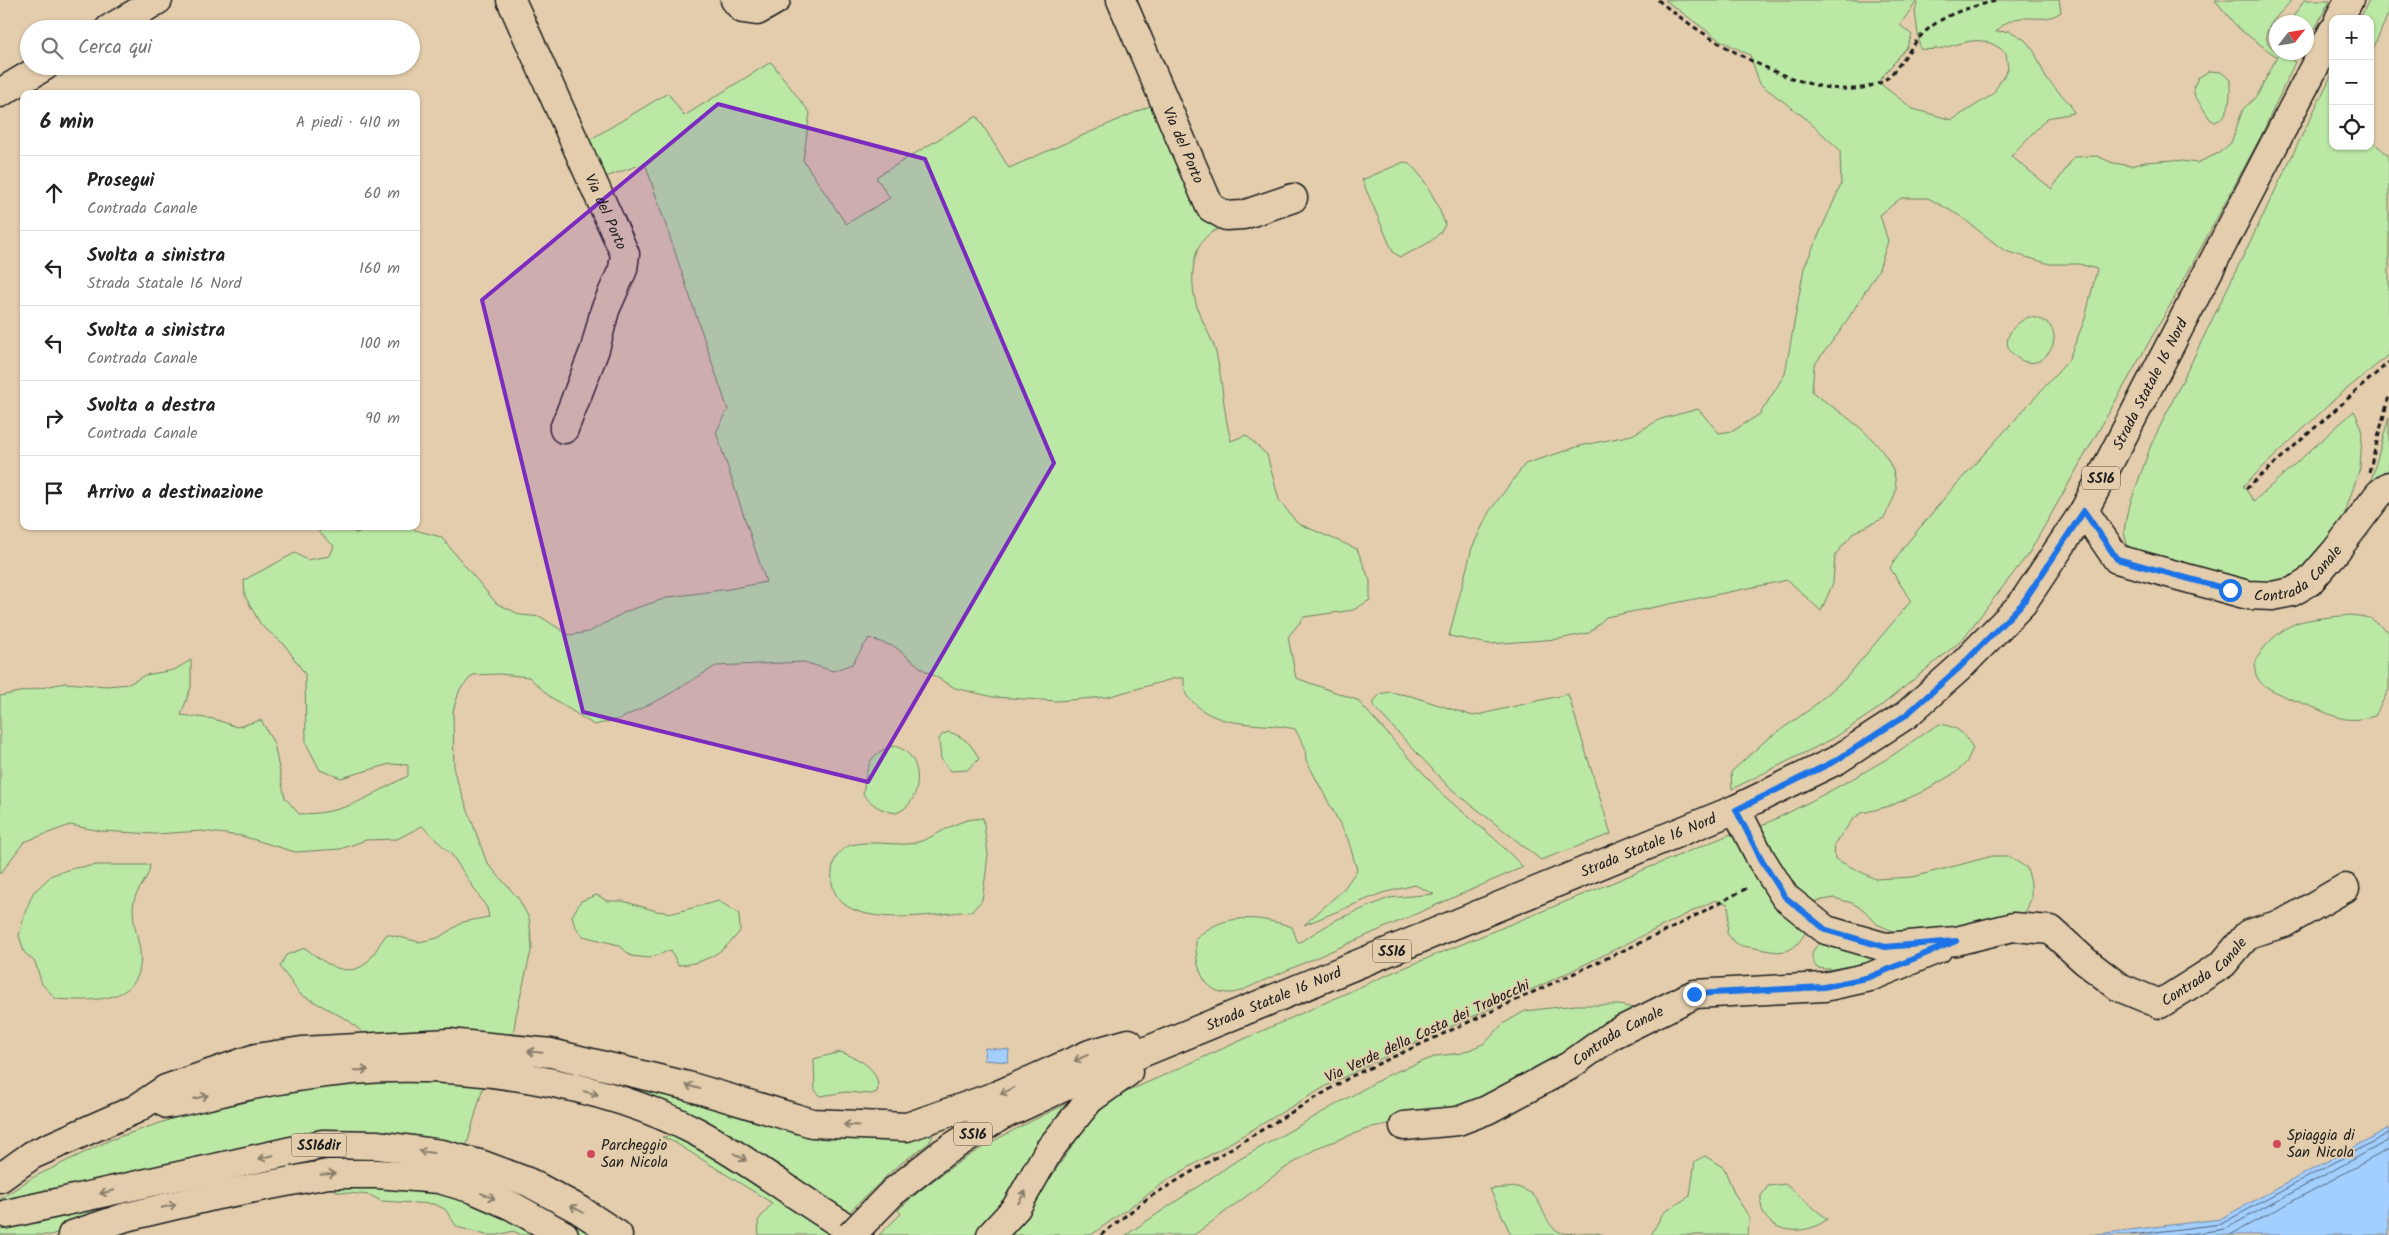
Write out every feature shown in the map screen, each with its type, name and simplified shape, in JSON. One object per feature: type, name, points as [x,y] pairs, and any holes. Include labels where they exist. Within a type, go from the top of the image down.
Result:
[{"type":"main road","points":[[124,20],[158,0]]},
{"type":"main road","name":"Via del Porto","points":[[511,0],[625,254],[624,269],[604,310],[595,349],[564,428]]},
{"type":"main road","points":[[735,0],[743,9],[757,11],[776,0]]},
{"type":"main road","name":"Via del Porto","points":[[1121,0],[1210,207],[1226,216],[1242,216],[1293,198]]},
{"type":"main road","points":[[2341,15],[2349,0]]},
{"type":"main road","name":"Strada Statale 16 Nord","points":[[851,1235],[893,1192],[944,1152],[1001,1116],[1171,1041],[1736,810],[1837,760],[1906,715],[1966,662],[2022,604],[2084,511],[2329,39]]},
{"type":"main road","points":[[0,92],[29,75]]},
{"type":"main road","name":"Contrada Canale","points":[[2084,511],[2117,559],[2248,596],[2272,596],[2292,592],[2309,582],[2335,552],[2379,494],[2379,480]]},
{"type":"main road","name":"Contrada Canale","points":[[1736,810],[1761,859],[1785,897],[1826,930],[1885,947],[1956,941],[2013,927],[2051,930],[2085,961],[2119,987],[2160,1004],[2224,964],[2248,934],[2284,923],[2344,888]]},
{"type":"main road","name":"Contrada Canale","points":[[1404,1126],[1458,1121],[1487,1110],[1569,1066],[1612,1035],[1694,994],[1824,987],[1870,977],[1910,962],[1956,941]]},
{"type":"main road","points":[[0,1178],[32,1155],[136,1109],[166,1089],[256,1058],[302,1051],[449,1043],[550,1053],[688,1086],[812,1123],[907,1127],[998,1095],[1090,1054],[1248,1010]]},
{"type":"main road","points":[[991,1235],[1016,1208],[1049,1150],[1090,1099],[1171,1041]]},
{"type":"main road","points":[[136,1109],[191,1100],[264,1083],[353,1070],[452,1068],[530,1079],[618,1099],[696,1132],[770,1175],[815,1209],[859,1235]]},
{"type":"main road","name":"SS16dir","points":[[7,1214],[323,1144],[378,1145],[442,1154],[484,1165],[528,1182],[618,1235]]},
{"type":"main road","name":"SS16dir","points":[[72,1235],[126,1217],[218,1195],[328,1174],[377,1174],[439,1179],[512,1206],[564,1235]]},
{"type":"path","points":[[1658,0],[1706,36],[1779,73],[1826,89],[1859,90],[1886,80],[1927,30],[1957,10],[1996,1]]},
{"type":"path","points":[[2246,489],[2389,362]]},
{"type":"path","points":[[2379,480],[2389,396]]},
{"type":"path","name":"Via Verde della Costa dei Trabocchi","points":[[1101,1235],[1148,1198],[1352,1076],[1674,927],[1749,887]]},
{"type":"highlighted area","points":[[718,104],[925,159],[1054,463],[868,782],[583,712],[482,300]]},
{"type":"green space","points":[[1665,0],[1917,0],[1900,25],[1912,35],[1907,47],[1878,82],[1913,109],[1952,120],[1992,95],[2008,69],[2006,53],[1995,45],[1984,41],[1964,42],[1944,48],[1920,49],[1915,11],[1918,0],[2059,0],[2061,12],[2045,18],[2013,20],[2004,24],[1996,32],[2010,31],[2025,40],[2034,51],[2046,78],[2070,104],[2074,113],[2047,118],[2011,156],[2052,189],[2074,157],[2097,156],[2113,163],[2131,166],[2145,162],[2174,160],[2197,163],[2219,153],[2231,143],[2243,109],[2257,96],[2275,60],[2292,60],[2295,62],[2261,136],[2173,300],[2029,553],[1961,641],[1876,710],[1834,738],[1732,789],[1731,772],[1765,741],[1809,710],[1846,678],[1911,601],[1890,568],[1903,548],[1947,495],[2068,361],[2085,319],[2097,269],[2079,264],[2050,264],[2005,251],[1960,216],[1928,198],[1901,198],[1880,215],[1888,241],[1879,269],[1841,330],[1814,365],[1812,392],[1851,421],[1876,444],[1886,457],[1893,471],[1896,490],[1884,518],[1854,532],[1835,555],[1833,583],[1821,611],[1788,580],[1606,617],[1589,633],[1558,639],[1489,644],[1449,636],[1472,548],[1489,512],[1525,464],[1580,446],[1632,435],[1661,419],[1698,409],[1719,433],[1733,431],[1760,414],[1785,374],[1804,268],[1841,185],[1840,150],[1804,117],[1760,84],[1750,55],[1718,39]]},
{"type":"green space","points":[[2215,0],[2292,0],[2278,15],[2269,15],[2267,39],[2269,51],[2238,28]]},
{"type":"green space","points":[[2304,0],[2330,0],[2314,31],[2314,15],[2294,15]]},
{"type":"green space","points":[[2369,0],[2389,0],[2389,12],[2374,47],[2374,15],[2362,15]]},
{"type":"green space","points":[[771,62],[810,113],[803,160],[846,224],[890,198],[876,177],[977,116],[1009,168],[1161,101],[1209,220],[1219,229],[1209,234],[1202,241],[1197,251],[1194,262],[1193,286],[1197,307],[1216,353],[1231,441],[1246,435],[1267,455],[1279,500],[1297,523],[1357,549],[1370,581],[1370,600],[1353,610],[1304,617],[1288,637],[1296,678],[1357,700],[1444,796],[1494,838],[1523,867],[1245,989],[1232,993],[1213,989],[1207,983],[1199,967],[1196,939],[1206,930],[1217,924],[1229,920],[1242,919],[1267,920],[1280,923],[1292,927],[1298,943],[1338,919],[1389,898],[1434,894],[1415,885],[1382,893],[1304,925],[1343,890],[1357,870],[1348,839],[1306,760],[1305,747],[1295,729],[1228,721],[1203,711],[1187,696],[1184,678],[1176,678],[1107,697],[1057,701],[993,697],[955,688],[924,670],[895,647],[869,638],[852,664],[833,671],[804,662],[716,666],[666,696],[620,719],[594,725],[549,696],[529,677],[500,674],[473,675],[460,689],[453,711],[454,772],[487,863],[518,898],[529,918],[532,947],[516,1015],[512,1043],[368,1037],[348,1020],[300,994],[280,967],[286,955],[305,948],[318,958],[340,969],[356,969],[367,962],[387,934],[419,942],[438,938],[463,922],[489,917],[487,908],[452,855],[422,826],[397,839],[366,840],[340,849],[295,852],[242,836],[202,831],[155,834],[101,831],[70,825],[24,842],[0,874],[0,696],[65,683],[107,686],[129,684],[145,675],[174,670],[191,660],[191,687],[181,715],[214,719],[237,727],[261,720],[274,744],[285,798],[299,814],[331,811],[344,807],[408,776],[408,765],[390,764],[341,778],[320,770],[306,743],[305,674],[284,644],[261,625],[245,596],[244,580],[295,553],[307,560],[330,556],[334,546],[318,530],[354,530],[355,533],[368,530],[415,530],[441,537],[496,603],[521,615],[541,617],[569,635],[589,632],[627,611],[670,597],[766,582],[716,432],[728,410],[645,163],[597,180],[581,145],[668,93],[684,116]]},
{"type":"green space","points":[[2209,71],[2221,72],[2230,80],[2227,111],[2215,122],[2210,119],[2195,96],[2193,88],[2198,78]]},
{"type":"green space","points":[[2329,80],[2329,150],[2374,150],[2374,143],[2389,156],[2389,355],[2338,396],[2243,486],[2254,501],[2354,411],[2362,434],[2360,468],[2335,542],[2295,582],[2256,589],[2133,551],[2127,544],[2124,532],[2127,513],[2151,445]]},
{"type":"green space","points":[[1404,162],[1410,165],[1423,179],[1439,208],[1445,224],[1433,240],[1400,257],[1393,252],[1362,180]]},
{"type":"green space","points":[[2029,317],[2044,321],[2052,328],[2054,338],[2052,348],[2045,357],[2036,362],[2026,362],[2014,355],[2009,350],[2007,344],[2013,328]]},
{"type":"green space","points":[[2389,417],[2389,475],[2365,502]]},
{"type":"green space","points":[[2351,615],[2370,618],[2389,632],[2389,689],[2375,716],[2356,719],[2341,718],[2275,692],[2264,685],[2257,677],[2255,668],[2262,650],[2286,628],[2307,620]]},
{"type":"green space","points":[[1389,692],[1411,696],[1473,716],[1568,694],[1611,834],[1541,860],[1449,787],[1374,707],[1374,701],[1380,694]]},
{"type":"green space","points":[[1940,724],[1956,729],[1970,743],[1973,748],[1966,763],[1955,773],[1920,793],[1890,806],[1862,813],[1854,818],[1834,844],[1835,859],[1875,879],[1913,877],[1993,856],[2008,856],[2027,868],[2031,883],[2031,899],[2026,911],[2005,922],[1899,934],[1877,924],[1864,910],[1852,903],[1834,898],[1811,902],[1793,896],[1755,829],[1804,805],[1892,756]]},
{"type":"green space","points":[[949,732],[967,742],[979,759],[967,770],[951,771],[941,759],[939,739],[943,734]]},
{"type":"green space","points":[[894,746],[912,758],[918,779],[912,800],[905,808],[896,813],[877,807],[863,794],[867,770],[873,758],[885,749]]},
{"type":"green space","points":[[983,818],[988,854],[986,872],[982,900],[972,911],[892,917],[870,915],[852,909],[838,898],[832,882],[832,872],[835,859],[845,848],[851,845],[866,843],[916,843],[964,821]]},
{"type":"green space","points":[[1736,832],[1809,926],[1804,935],[1790,950],[1770,951],[1734,942],[1727,933],[1728,904],[1715,900],[1559,977],[1382,1058],[1328,1085],[1169,1179],[1091,1235],[1000,1235],[1030,1207],[1088,1123],[1113,1098],[1389,974]]},
{"type":"green space","points":[[98,865],[150,865],[148,875],[136,895],[133,905],[133,917],[139,945],[140,964],[137,978],[129,988],[104,998],[88,1000],[56,999],[42,984],[35,962],[24,952],[19,935],[26,910],[33,893],[52,875],[74,868]]},
{"type":"green space","points":[[597,895],[607,901],[623,901],[656,911],[673,913],[719,901],[739,914],[740,931],[720,951],[697,962],[678,965],[671,950],[649,958],[631,956],[619,945],[583,936],[575,926],[572,916],[581,901]]},
{"type":"green space","points":[[1823,940],[1943,946],[1864,966],[1833,969],[1817,968],[1814,964],[1812,953]]},
{"type":"green space","points":[[1576,1005],[1619,1005],[1633,1008],[1631,1020],[1492,1104],[1372,1127],[1319,1147],[1279,1172],[1194,1235],[1126,1235],[1233,1163],[1390,1074],[1437,1056],[1462,1053],[1485,1043],[1503,1024],[1525,1011]]},
{"type":"green space","points":[[840,1052],[861,1061],[872,1071],[878,1084],[877,1092],[871,1094],[846,1092],[820,1096],[815,1090],[814,1059]]},
{"type":"green space","points":[[344,1056],[567,1066],[775,1127],[808,1134],[925,1133],[933,1135],[929,1143],[896,1167],[841,1220],[599,1090]]},
{"type":"green space","points":[[353,1076],[484,1083],[466,1148],[431,1139],[396,1134],[325,1134],[0,1201],[0,1199],[32,1178],[110,1140],[207,1107]]},
{"type":"green space","points":[[1090,1093],[983,1232],[976,1235],[879,1235],[901,1214],[898,1210],[943,1173],[1013,1130]]},
{"type":"green space","points":[[673,1136],[694,1144],[734,1166],[827,1233],[825,1235],[759,1235],[758,1221],[772,1203],[674,1142],[662,1137]]},
{"type":"green space","points":[[347,1151],[486,1171],[603,1235],[582,1235],[560,1219],[414,1167],[73,1227],[51,1235],[0,1235],[0,1220]]},
{"type":"green space","points":[[1705,1156],[1724,1168],[1734,1193],[1749,1217],[1748,1235],[1651,1235],[1663,1213],[1690,1196],[1695,1161]]},
{"type":"green space","points":[[341,1183],[459,1193],[535,1228],[534,1235],[522,1235],[513,1231],[498,1235],[486,1235],[457,1227],[445,1209],[434,1204],[381,1201],[370,1195],[337,1192],[335,1186]]},
{"type":"green space","points":[[1785,1184],[1827,1219],[1811,1228],[1801,1230],[1783,1229],[1768,1220],[1762,1210],[1761,1196],[1768,1186]]},
{"type":"green space","points":[[1518,1187],[1532,1194],[1540,1204],[1548,1221],[1556,1230],[1562,1233],[1594,1233],[1604,1235],[1511,1235],[1490,1189]]},
{"type":"water","points":[[985,1048],[1009,1050],[1008,1062],[984,1060]]},
{"type":"water","points":[[2389,1128],[2389,1235],[2089,1235],[2220,1219]]},
{"type":"place","name":"Spiaggia di San Nicola","points":[[2277,1144]]},
{"type":"place","name":"Parcheggio San Nicola","points":[[591,1154]]},
{"type":"route","points":[[1694,994],[1824,987],[1870,977],[1910,962],[1956,941],[1885,947],[1826,930],[1785,897],[1761,859],[1736,810],[1837,760],[1906,715],[1990,639],[2022,604],[2084,511],[2117,559],[2230,590]]}]
